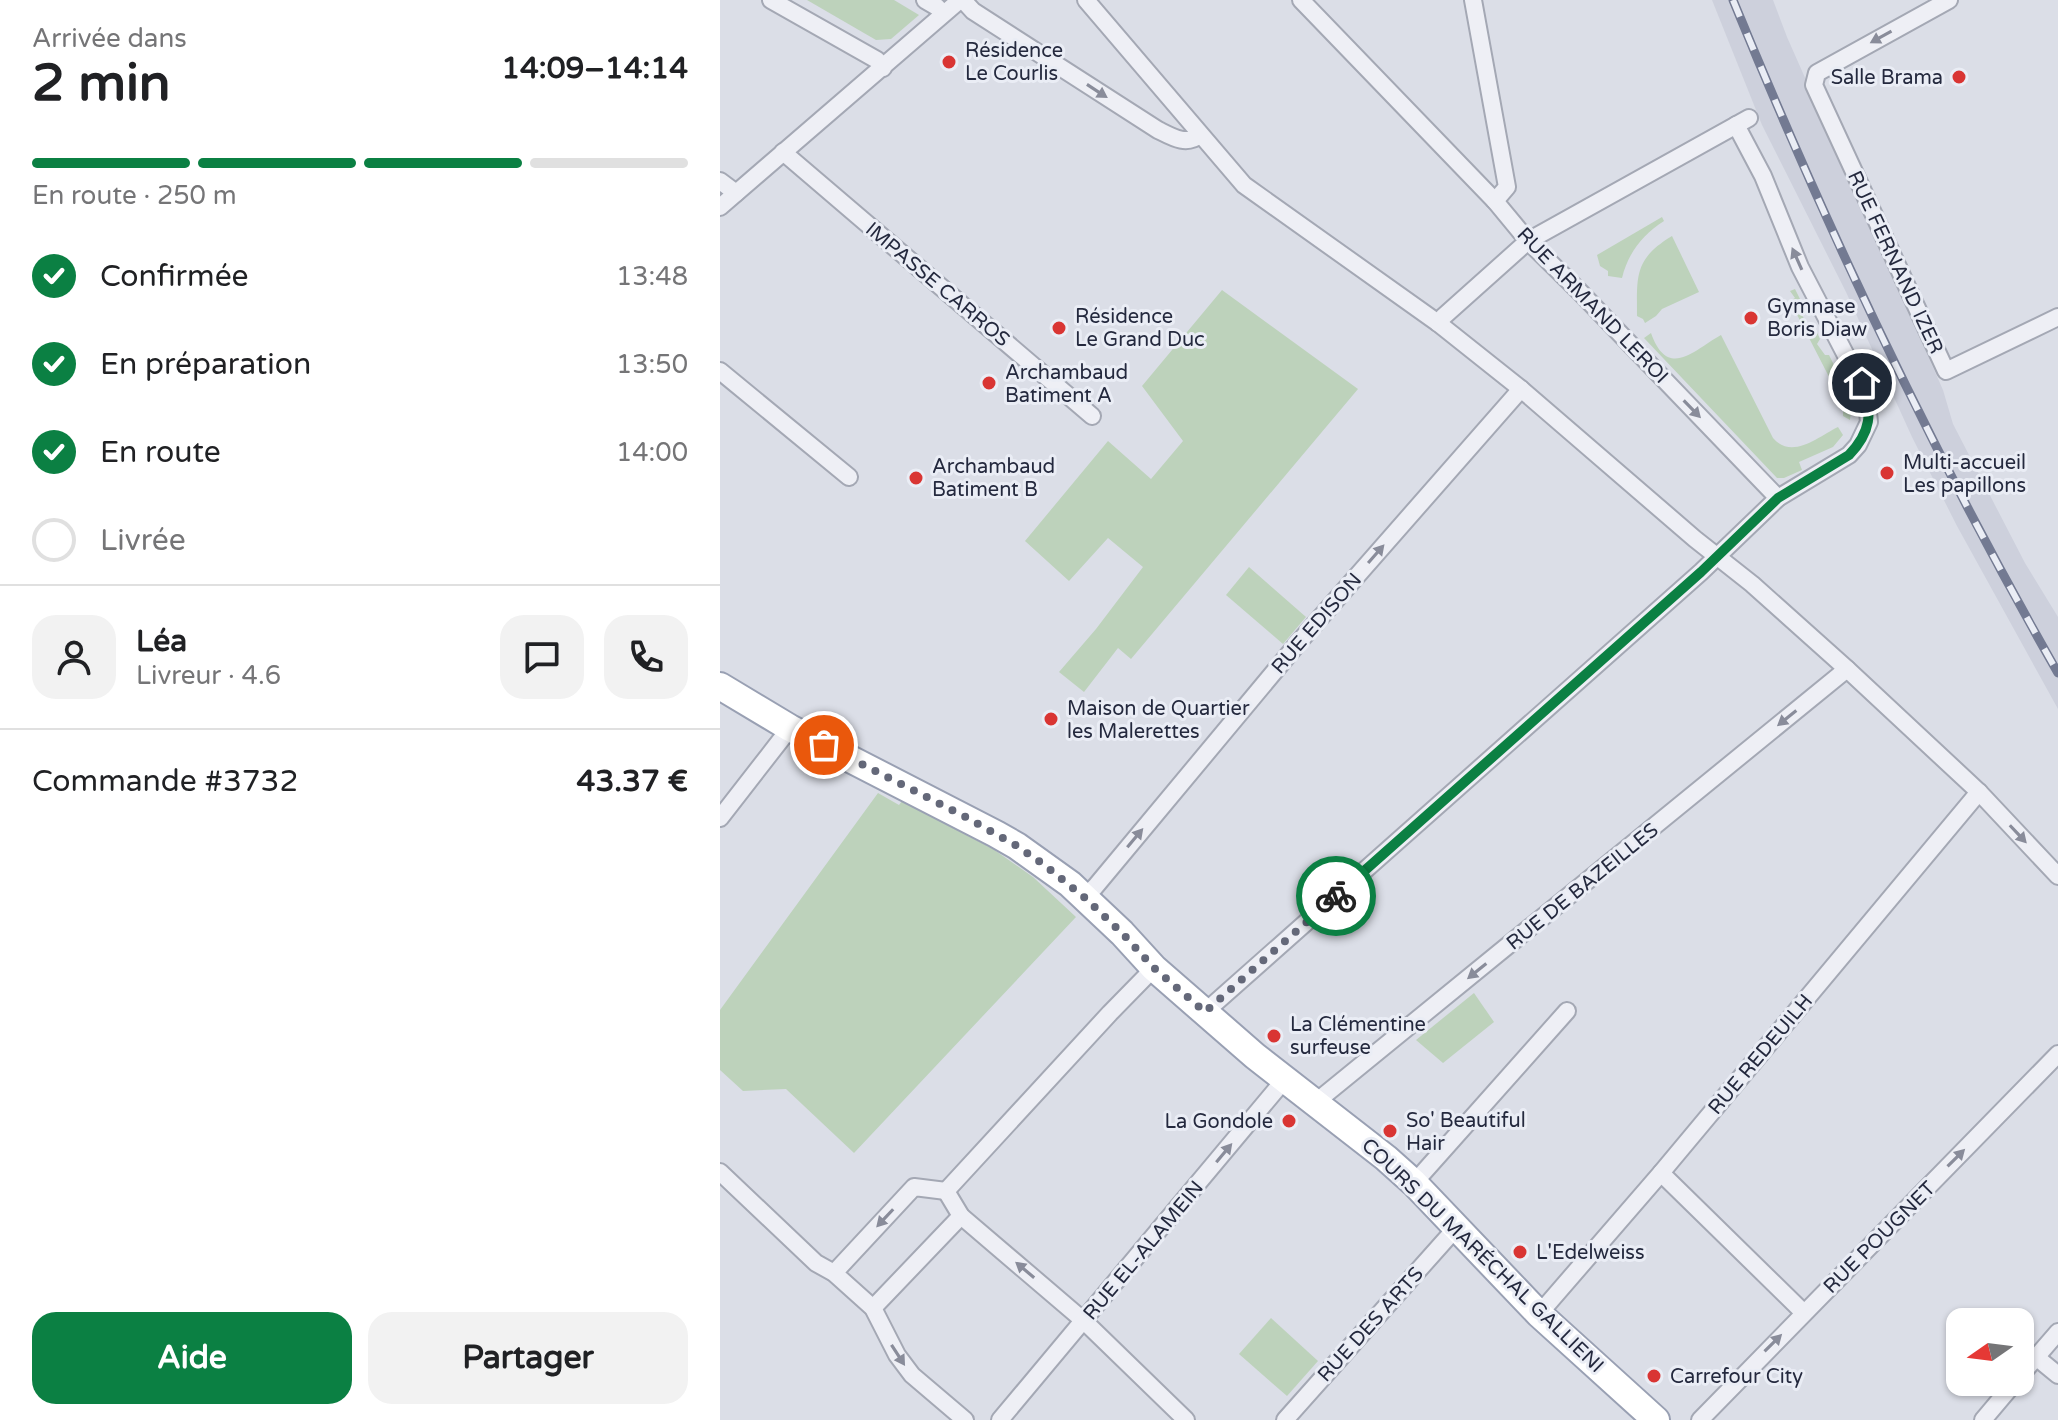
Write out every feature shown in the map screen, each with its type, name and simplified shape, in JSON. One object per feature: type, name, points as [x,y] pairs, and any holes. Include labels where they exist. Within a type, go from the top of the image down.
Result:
[{"type":"main road","name":"COURS DU MARÉCHAL GALLIENI","points":[[720,686],[790,728],[962,815],[1043,864],[1084,897],[1154,968],[1255,1056],[1368,1143],[1414,1183],[1539,1314],[1656,1420]]},
{"type":"street","points":[[771,0],[877,60],[883,68]]},
{"type":"street","points":[[925,0],[943,14]]},
{"type":"street","points":[[720,207],[962,0],[973,11],[1158,130],[1182,141],[1194,140],[1200,135]]},
{"type":"street","points":[[1086,0],[1244,185],[1438,323],[1752,584],[1979,792],[2058,876]]},
{"type":"street","name":"RUE ARMAND LEROI","points":[[1301,0],[1495,201],[1528,241],[1778,498]]},
{"type":"street","points":[[1473,0],[1507,187],[1495,201]]},
{"type":"street","name":"RUE FERNAND IZER","points":[[1949,0],[1832,63],[1817,73],[1814,85],[1946,371],[2058,317]]},
{"type":"street","points":[[1205,1012],[1701,572],[1778,498],[1849,455],[1865,434],[1869,422],[1862,383],[1800,267],[1743,122],[1528,241],[1438,323]]},
{"type":"street","name":"IMPASSE CARROS","points":[[783,152],[1092,416]]},
{"type":"street","points":[[720,181],[736,193]]},
{"type":"street","points":[[720,371],[849,477]]},
{"type":"street","name":"RUE EDISON","points":[[1084,897],[1299,642],[1521,389]]},
{"type":"street","name":"RUE DE BAZEILLES","points":[[1316,1102],[1847,669]]},
{"type":"street","points":[[720,818],[790,728]]},
{"type":"street","name":"RUE REDEUILH","points":[[1539,1314],[1661,1173],[1979,792]]},
{"type":"street","points":[[946,1191],[1154,968]]},
{"type":"street","points":[[1414,1183],[1567,1011]]},
{"type":"street","name":"RUE POUGNET","points":[[1700,1420],[2058,1054]]},
{"type":"street","name":"RUE EL-ALAMEIN","points":[[1000,1420],[1285,1079]]},
{"type":"street","points":[[720,1172],[816,1263],[834,1273],[873,1308],[897,1355],[912,1375],[965,1420]]},
{"type":"street","points":[[1661,1173],[1804,1313]]},
{"type":"street","points":[[834,1273],[914,1187],[946,1191]]},
{"type":"street","points":[[946,1191],[961,1216],[1084,1321],[1186,1420]]},
{"type":"street","points":[[873,1308],[961,1216]]},
{"type":"street","name":"RUE DES ARTS","points":[[1285,1420],[1456,1228]]},
{"type":"street","points":[[2034,1359],[2058,1332]]},
{"type":"street","points":[[2036,1357],[2058,1375]]},
{"type":"street","points":[[1983,1420],[2003,1396]]},
{"type":"shaded area","points":[[1712,0],[1773,0],[1943,390],[1953,424],[2025,563],[2058,617],[2058,709],[1957,526],[1912,437],[1846,292],[1762,125]]},
{"type":"green space","points":[[807,0],[894,0],[919,15],[891,39],[876,40]]},
{"type":"green space","points":[[1662,217],[1664,221],[1649,232],[1632,252],[1622,278],[1608,276],[1608,271],[1600,266],[1597,255]]},
{"type":"green space","points":[[1672,236],[1699,292],[1662,309],[1645,323],[1637,316],[1640,270],[1650,253]]},
{"type":"green space","points":[[1795,289],[1802,303],[1799,311],[1809,326],[1814,326],[1820,339],[1817,344],[1825,355],[1829,355],[1836,369],[1837,380],[1841,380],[1852,402],[1850,420],[1843,416],[1843,404],[1790,301],[1795,298],[1790,291]]},
{"type":"green space","points":[[1222,290],[1358,389],[1131,659],[1118,648],[1084,692],[1059,672],[1143,567],[1108,538],[1069,581],[1025,541],[1108,441],[1151,479],[1183,441],[1142,386]]},
{"type":"green space","points":[[1651,333],[1665,356],[1674,358],[1692,353],[1721,335],[1773,438],[1780,444],[1797,447],[1838,427],[1843,435],[1833,447],[1799,462],[1802,470],[1777,478],[1644,338]]},
{"type":"green space","points":[[1249,567],[1306,617],[1283,644],[1226,595]]},
{"type":"green space","points":[[878,793],[899,805],[902,801],[993,849],[1033,877],[1076,917],[854,1153],[786,1089],[743,1091],[720,1070],[720,1010]]},
{"type":"green space","points":[[1474,993],[1494,1022],[1443,1063],[1416,1040]]},
{"type":"green space","points":[[1271,1318],[1318,1361],[1287,1396],[1239,1354]]},
{"type":"railway","points":[[1733,0],[1806,173],[1885,342],[1968,509],[2058,673]]},
{"type":"way so far","points":[[824,745],[962,815],[1043,864],[1070,884],[1154,968],[1205,1012],[1336,896]]},
{"type":"place","name":"Résidence Le Courlis","points":[[949,62]]},
{"type":"place","name":"Salle Brama","points":[[1959,77]]},
{"type":"place","name":"Gymnase Boris Diaw","points":[[1751,318]]},
{"type":"place","name":"Résidence Le Grand Duc","points":[[1059,328]]},
{"type":"place","name":"Archambaud Batiment A","points":[[989,383]]},
{"type":"place","name":"Multi-accueil Les papillons","points":[[1887,473]]},
{"type":"place","name":"Archambaud Batiment B","points":[[916,478]]},
{"type":"place","name":"Maison de Quartier les Malerettes","points":[[1051,719]]},
{"type":"place","name":"La Clémentine surfeuse","points":[[1274,1036]]},
{"type":"place","name":"La Gondole","points":[[1289,1121]]},
{"type":"place","name":"So' Beautiful Hair","points":[[1390,1131]]},
{"type":"place","name":"L'Edelweiss","points":[[1520,1252]]},
{"type":"place","name":"Carrefour City","points":[[1654,1376]]},
{"type":"route","points":[[1336,896],[1701,572],[1778,498],[1849,455],[1865,434],[1869,422],[1862,383]]}]
